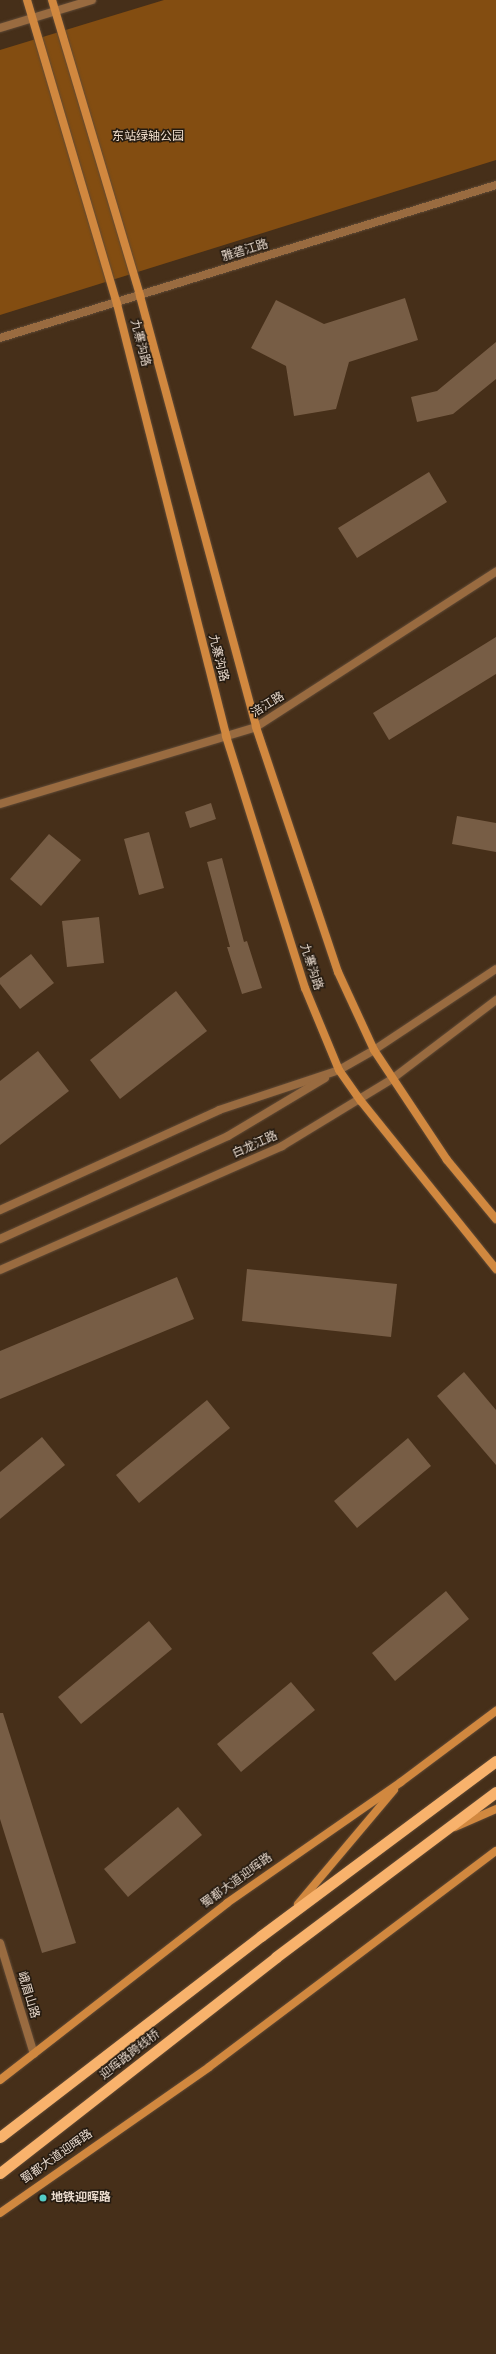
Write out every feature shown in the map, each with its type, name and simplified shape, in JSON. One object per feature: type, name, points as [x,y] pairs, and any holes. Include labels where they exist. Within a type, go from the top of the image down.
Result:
[{"type":"highway","points":[[284,1922],[496,1761]]},
{"type":"highway","points":[[448,1829],[496,1792]]},
{"type":"highway","name":"迎晖路跨线桥","points":[[0,2173],[276,1957],[448,1829]]},
{"type":"highway","name":"迎晖路跨线桥","points":[[0,2137],[261,1936],[284,1922]]},
{"type":"main road","name":"九寨沟路","points":[[27,0],[117,304],[226,736],[305,988],[339,1070],[360,1101],[496,1269]]},
{"type":"main road","name":"九寨沟路","points":[[52,0],[140,296],[256,727],[338,972],[374,1050],[392,1079],[447,1160],[496,1220]]},
{"type":"main road","name":"蜀都大道迎晖路","points":[[0,2080],[227,1902],[400,1782],[496,1711]]},
{"type":"main road","points":[[284,1922],[400,1782]]},
{"type":"main road","points":[[448,1829],[496,1809]]},
{"type":"main road","name":"蜀都大道迎晖路","points":[[0,2213],[209,2067],[496,1851]]},
{"type":"street","points":[[0,28],[92,0]]},
{"type":"street","name":"雅砻江路","points":[[0,338],[117,304],[496,185]]},
{"type":"street","name":"涪江路","points":[[0,804],[256,727],[496,572]]},
{"type":"street","points":[[0,1239],[228,1136],[374,1050],[496,969]]},
{"type":"street","name":"白龙江路","points":[[0,1270],[282,1146],[360,1101],[392,1079],[496,1000]]},
{"type":"street","points":[[0,1210],[219,1110],[339,1070]]},
{"type":"street","name":"峨眉山路","points":[[0,1943],[34,2054]]},
{"type":"green space","name":"东站绿轴公园","points":[[164,0],[496,0],[496,160],[0,315],[0,50]]},
{"type":"building","points":[[405,298],[418,340],[349,362],[336,409],[294,416],[286,366],[251,348],[276,300],[324,324]]},
{"type":"building","points":[[496,342],[496,379],[453,414],[417,422],[411,397],[437,391]]},
{"type":"building","points":[[429,472],[447,502],[357,558],[338,528]]},
{"type":"building","points":[[496,637],[496,674],[389,740],[373,713]]},
{"type":"building","points":[[211,803],[216,819],[190,828],[185,812]]},
{"type":"building","points":[[457,816],[496,823],[496,852],[452,844]]},
{"type":"building","points":[[149,832],[164,888],[139,895],[124,839]]},
{"type":"building","points":[[49,834],[81,860],[41,906],[10,879]]},
{"type":"building","points":[[222,858],[244,942],[247,941],[262,988],[242,994],[227,947],[230,947],[207,862]]},
{"type":"building","points":[[99,917],[104,963],[67,967],[62,921]]},
{"type":"building","points":[[31,954],[54,983],[20,1009],[0,984],[0,978]]},
{"type":"building","points":[[176,991],[207,1031],[120,1099],[90,1060]]},
{"type":"building","points":[[38,1051],[69,1091],[0,1145],[0,1081]]},
{"type":"building","points":[[247,1269],[397,1284],[391,1337],[242,1321]]},
{"type":"building","points":[[177,1277],[194,1319],[0,1399],[0,1351]]},
{"type":"building","points":[[464,1372],[496,1410],[496,1465],[437,1396]]},
{"type":"building","points":[[207,1400],[230,1428],[139,1503],[116,1475]]},
{"type":"building","points":[[42,1437],[65,1465],[0,1519],[0,1472]]},
{"type":"building","points":[[408,1438],[431,1466],[357,1528],[334,1501]]},
{"type":"building","points":[[446,1591],[469,1619],[395,1681],[372,1653]]},
{"type":"building","points":[[149,1621],[172,1649],[81,1724],[58,1697]]},
{"type":"building","points":[[291,1682],[315,1710],[241,1772],[217,1744]]},
{"type":"building","points":[[0,1713],[3,1713],[76,1943],[42,1953],[0,1819]]},
{"type":"building","points":[[178,1807],[202,1835],[128,1897],[104,1869]]},
{"type":"place","name":"地铁迎晖路","points":[[43,2198]]}]
